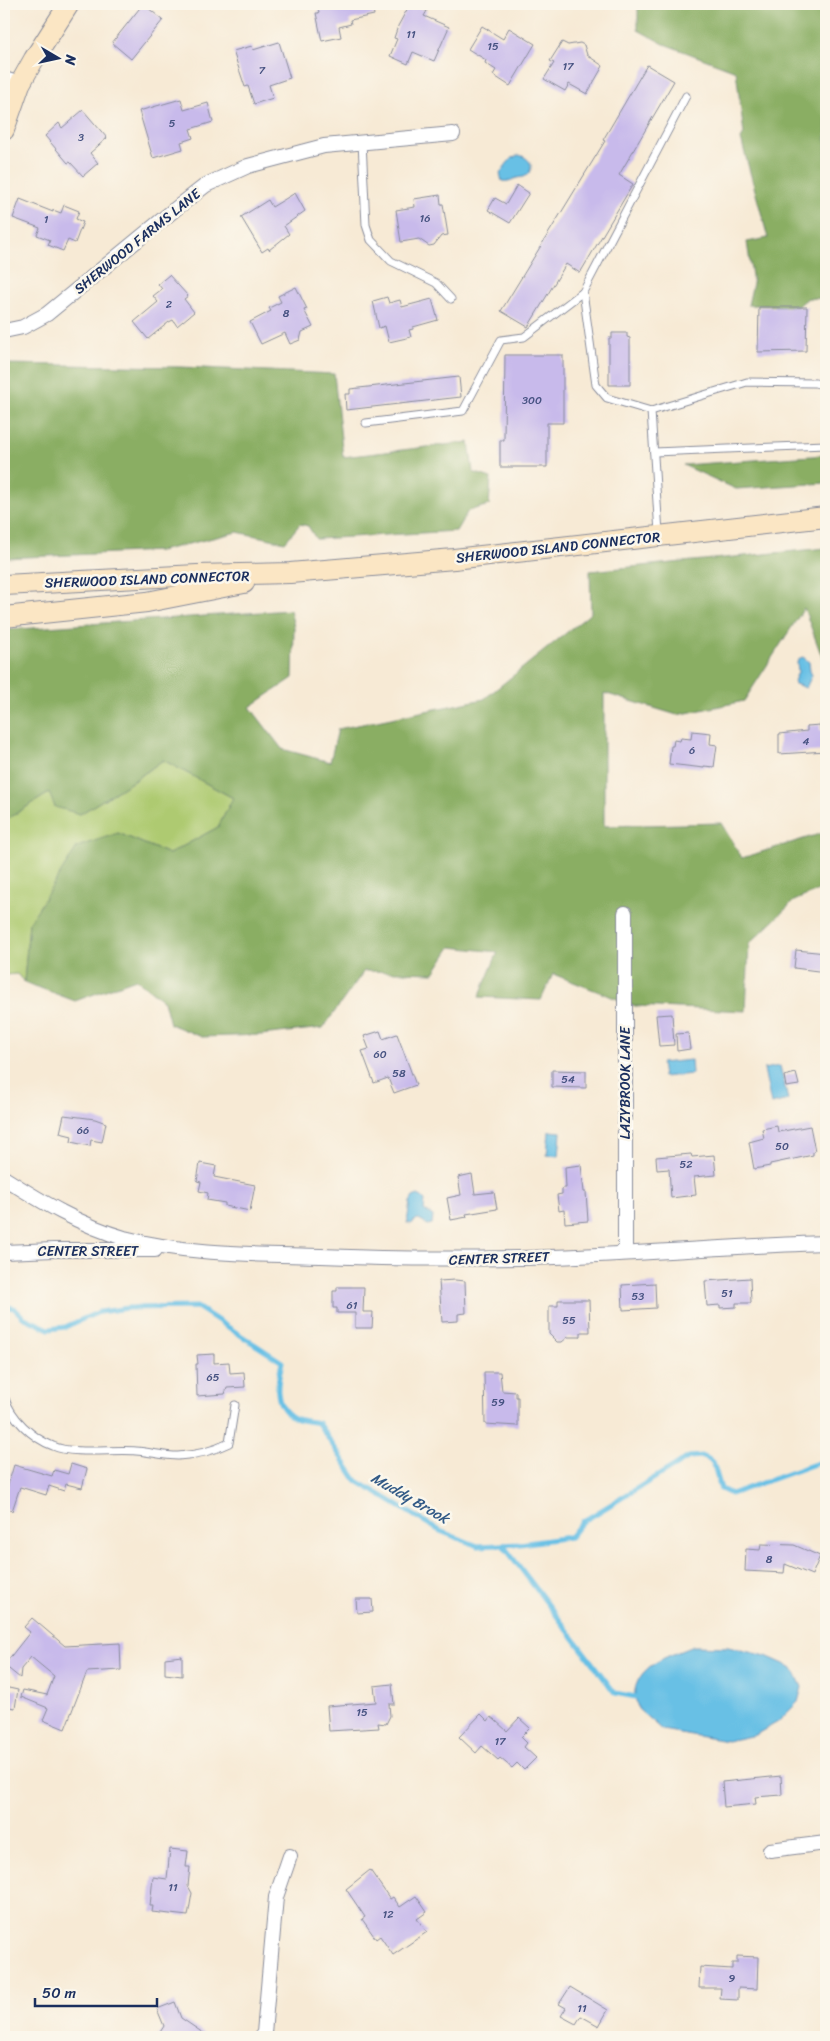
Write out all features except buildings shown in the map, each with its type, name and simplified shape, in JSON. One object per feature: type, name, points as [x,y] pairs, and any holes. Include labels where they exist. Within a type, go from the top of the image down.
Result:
[{"type":"main road","points":[[4,130],[12,82],[34,59],[69,4]]},
{"type":"main road","name":"SHERWOOD ISLAND CONNECTOR","points":[[4,585],[197,574],[290,573],[454,559],[826,517]]},
{"type":"main road","name":"SHERWOOD ISLAND CONNECTOR","points":[[4,617],[147,602],[290,573]]},
{"type":"street","name":"SHERWOOD FARMS LANE","points":[[4,331],[23,327],[47,314],[206,185],[248,166],[324,146],[453,134]]},
{"type":"street","name":"LAZYBROOK LANE","points":[[624,913],[625,1252]]},
{"type":"street","name":"CENTER STREET","points":[[4,1178],[58,1212],[124,1238],[172,1249],[432,1260],[826,1243]]},
{"type":"street","name":"CENTER STREET","points":[[4,1252],[54,1250],[150,1251],[172,1249]]},
{"type":"street","points":[[770,1850],[826,1843]]},
{"type":"street","points":[[262,2037],[264,2033],[276,1897],[290,1856]]},
{"type":"lane","points":[[366,423],[463,411],[501,340],[524,337],[583,292],[686,96]]},
{"type":"lane","points":[[362,142],[366,225],[371,240],[391,261],[436,283],[451,298]]},
{"type":"lane","points":[[583,292],[596,386],[607,398],[651,411],[747,382],[815,383],[826,386]]},
{"type":"lane","points":[[651,411],[659,536]]},
{"type":"lane","points":[[654,452],[826,445]]},
{"type":"lane","points":[[4,1396],[17,1420],[38,1438],[55,1447],[99,1451],[135,1451],[177,1456],[210,1452],[229,1443],[235,1405]]},
{"type":"green space","points":[[638,4],[826,4],[826,299],[808,298],[798,306],[748,305],[753,283],[747,242],[768,238],[741,139],[744,134],[736,71],[664,44],[638,30]]},
{"type":"green space","points":[[4,364],[181,367],[334,374],[343,457],[469,442],[473,472],[491,478],[489,505],[468,511],[456,531],[316,539],[308,526],[300,524],[285,542],[237,532],[160,551],[4,558]]},
{"type":"green space","points":[[826,455],[826,483],[736,489],[683,465]]},
{"type":"green space","points":[[826,548],[826,668],[804,608],[744,701],[677,715],[604,693],[604,826],[721,823],[742,858],[826,832],[826,887],[794,901],[749,944],[746,1011],[635,1006],[553,974],[541,1000],[479,997],[498,952],[451,947],[434,973],[364,971],[323,1028],[261,1035],[202,1037],[170,1024],[164,1001],[136,979],[75,1001],[24,982],[29,923],[77,847],[118,833],[169,854],[218,827],[233,798],[163,760],[80,814],[55,807],[49,793],[4,821],[4,630],[290,610],[294,627],[293,678],[250,707],[282,749],[330,762],[338,729],[484,699],[591,613],[590,571]]},
{"type":"green space","points":[[163,760],[233,798],[218,827],[169,854],[118,833],[29,923],[24,982],[17,974],[4,975],[4,821],[49,793],[80,814]]},
{"type":"water","points":[[518,155],[524,157],[531,164],[530,171],[524,177],[502,181],[500,174],[510,160]]},
{"type":"water","points":[[803,657],[809,662],[812,675],[806,688],[795,684],[794,681],[798,672],[797,662]]},
{"type":"water","points":[[691,1060],[692,1074],[663,1077],[661,1063]]},
{"type":"water","points":[[780,1066],[788,1100],[771,1104],[764,1069]]},
{"type":"water","points":[[549,1131],[561,1132],[559,1156],[547,1155]]},
{"type":"water","points":[[418,1195],[425,1200],[424,1210],[433,1216],[432,1224],[428,1225],[417,1219],[410,1224],[407,1223],[410,1202],[413,1197]]},
{"type":"water","points":[[693,1646],[728,1647],[766,1656],[793,1668],[802,1687],[798,1702],[778,1722],[755,1735],[727,1741],[662,1730],[638,1709],[635,1692],[638,1681],[643,1673],[658,1661]]},
{"type":"waterway","name":"Muddy Brook","points":[[4,1306],[14,1308],[23,1317],[49,1329],[65,1327],[99,1312],[128,1308],[197,1307],[282,1362],[278,1384],[281,1405],[294,1418],[318,1423],[357,1481],[440,1531],[478,1546],[520,1544],[570,1537],[582,1522],[689,1457],[703,1456],[713,1462],[721,1489],[731,1494],[826,1460]]},
{"type":"waterway","points":[[503,1545],[615,1693],[636,1697]]}]
